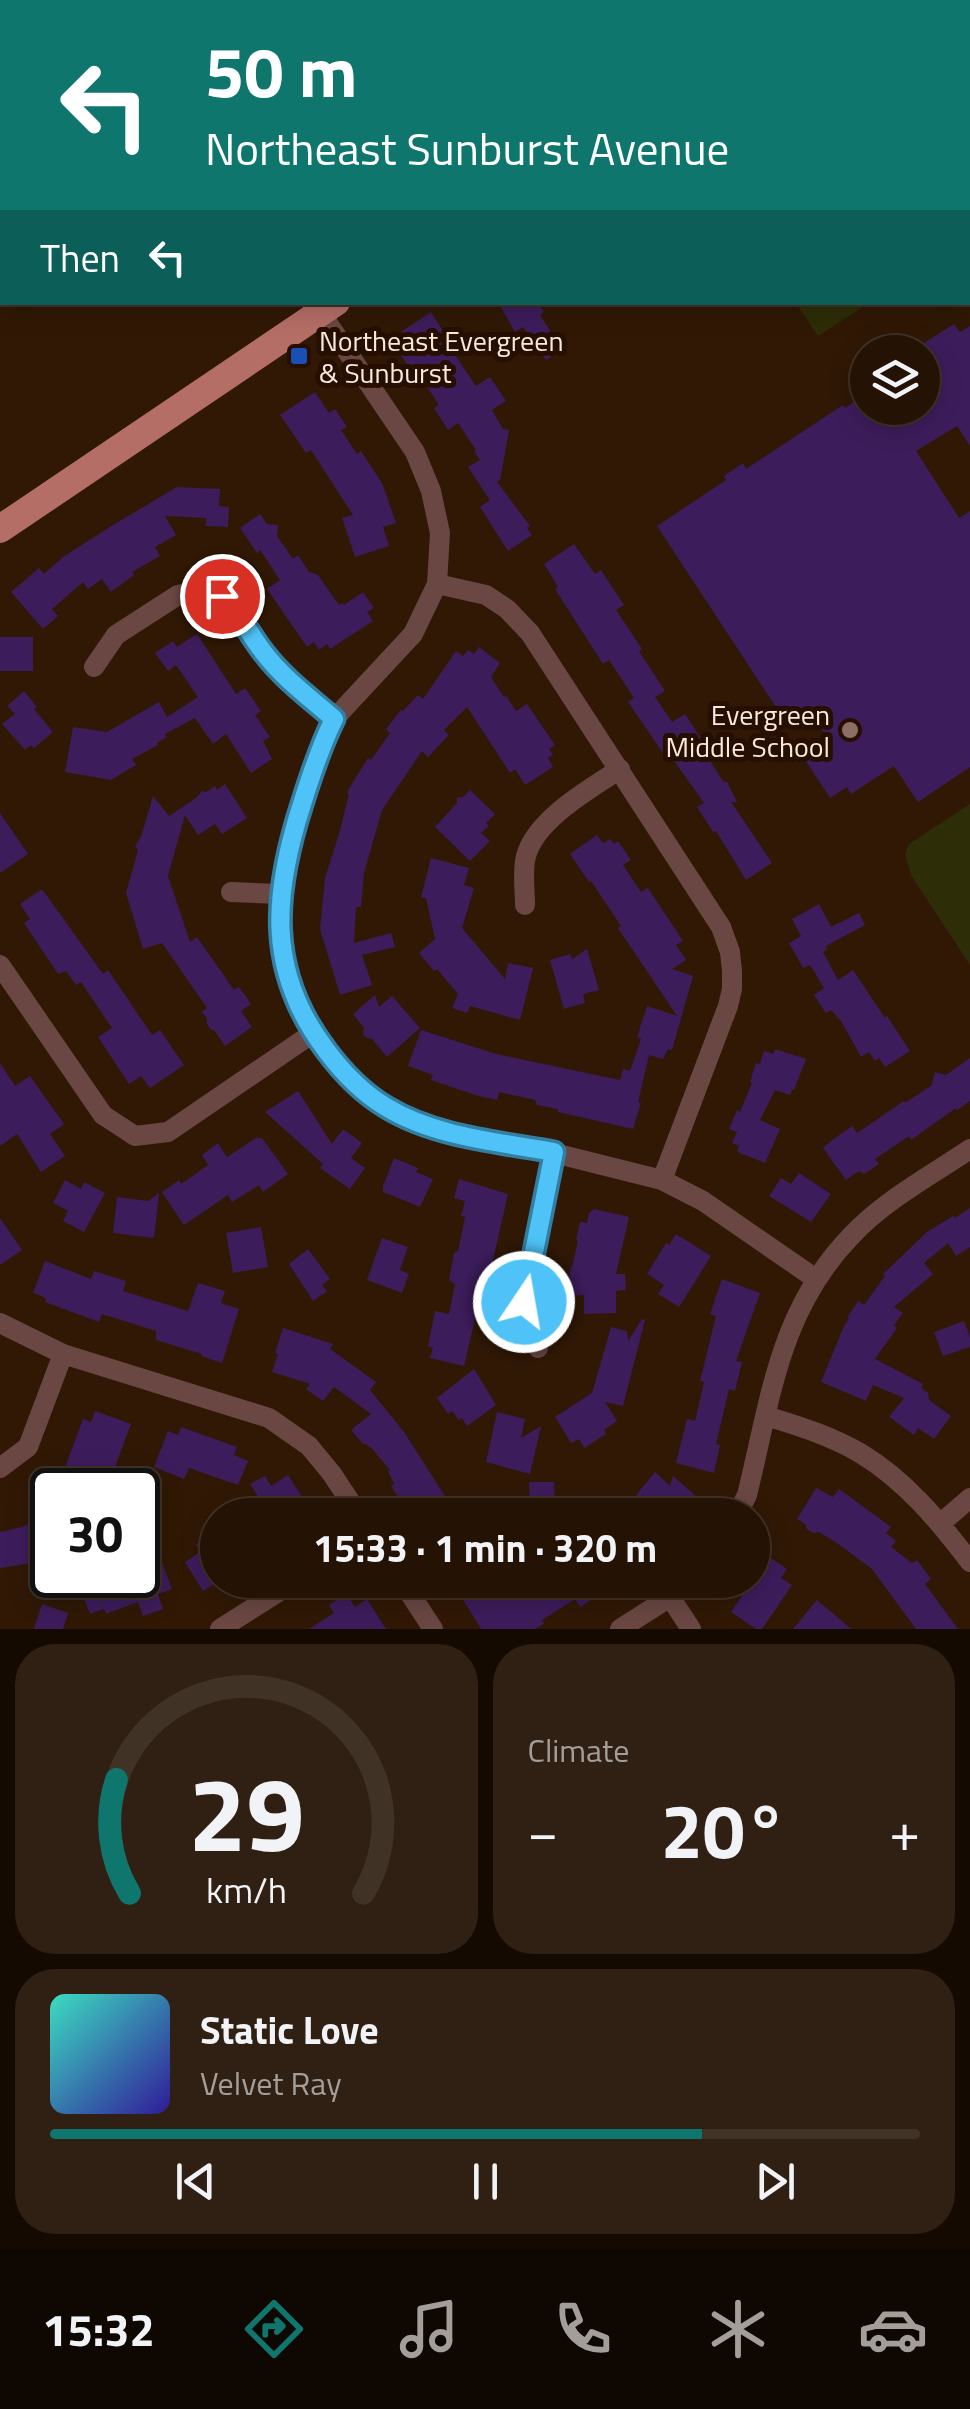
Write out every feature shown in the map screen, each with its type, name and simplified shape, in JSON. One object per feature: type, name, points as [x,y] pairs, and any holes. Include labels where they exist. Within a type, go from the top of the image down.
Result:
[{"type":"main road","points":[[0,529],[328,308]]},
{"type":"street","points":[[328,308],[414,452],[431,491],[440,533],[437,584],[412,634],[334,719],[320,746],[294,829],[280,894],[280,933],[287,976],[313,1033],[348,1079],[386,1108],[434,1129],[554,1152],[662,1180],[703,1201],[816,1279]]},
{"type":"street","points":[[437,584],[486,595],[507,609],[530,633],[721,927],[730,952],[732,989],[662,1180]]},
{"type":"street","points":[[94,667],[116,635],[178,594],[204,589],[222,596],[234,608],[263,652],[287,679],[334,719]]},
{"type":"street","points":[[525,905],[526,857],[536,834],[620,768]]},
{"type":"street","points":[[231,892],[280,894]]},
{"type":"street","points":[[0,965],[103,1116],[135,1136],[168,1132],[313,1033]]},
{"type":"street","points":[[745,1498],[779,1356],[816,1279],[852,1234],[887,1204],[970,1150]]},
{"type":"street","points":[[538,1348],[524,1302],[554,1152]]},
{"type":"street","points":[[0,1323],[63,1354],[269,1418],[309,1446],[348,1498]]},
{"type":"street","points":[[0,1468],[28,1446],[63,1354]]},
{"type":"street","points":[[766,1416],[812,1430],[862,1454],[914,1496],[970,1562]]},
{"type":"street","points":[[940,1523],[970,1498]]},
{"type":"street","points":[[220,1629],[269,1598]]},
{"type":"street","points":[[412,1598],[432,1629]]},
{"type":"street","points":[[620,1629],[668,1598]]},
{"type":"street","points":[[671,1598],[690,1629]]},
{"type":"shaded area","points":[[797,305],[866,305],[818,336]]},
{"type":"shaded area","points":[[970,804],[970,965],[911,875],[905,854],[909,844]]},
{"type":"building","points":[[500,305],[539,305],[544,312],[540,315],[564,352],[546,360],[523,327],[515,332]]},
{"type":"building","points":[[431,312],[476,386],[490,377],[506,401],[492,410],[503,429],[509,430],[497,482],[530,526],[527,528],[532,535],[508,551],[480,507],[490,500],[468,467],[480,460],[476,450],[458,423],[448,430],[434,408],[439,405],[401,355],[411,348],[401,332]]},
{"type":"building","points":[[954,324],[960,332],[970,326],[970,446],[957,426],[916,451],[959,518],[970,511],[970,767],[918,802],[894,766],[851,794],[847,787],[830,798],[802,755],[827,738],[811,713],[789,727],[657,526],[726,480],[724,476],[743,463],[746,469],[843,405],[845,408],[850,405],[850,425],[940,425],[940,335],[937,335]]},
{"type":"building","points":[[315,392],[329,413],[335,409],[347,427],[341,430],[382,483],[396,523],[383,527],[389,546],[355,557],[342,518],[353,515],[311,450],[306,453],[280,415]]},
{"type":"building","points":[[177,487],[220,489],[219,506],[229,507],[228,527],[206,526],[206,518],[165,516],[176,535],[155,547],[160,556],[132,572],[134,575],[111,592],[102,579],[88,589],[83,582],[52,609],[58,616],[43,629],[11,592],[39,568],[44,574],[63,557]]},
{"type":"building","points":[[260,514],[267,524],[278,525],[277,536],[293,559],[298,555],[309,572],[318,575],[339,605],[363,592],[374,608],[367,612],[373,621],[330,649],[327,644],[319,650],[314,642],[307,647],[267,589],[280,580],[240,528]]},
{"type":"building","points":[[574,544],[595,574],[601,570],[624,605],[616,610],[665,691],[655,697],[672,722],[685,714],[704,739],[714,754],[708,758],[737,802],[731,802],[772,863],[746,880],[697,807],[704,803],[667,751],[663,753],[628,702],[634,698],[609,660],[603,664],[555,589],[558,587],[544,564]]},
{"type":"building","points":[[197,634],[236,694],[245,688],[261,711],[255,715],[270,737],[263,741],[272,759],[251,773],[226,734],[213,744],[195,718],[165,734],[167,737],[158,745],[132,759],[136,765],[111,780],[65,772],[73,727],[107,732],[159,702],[167,717],[198,697],[176,665],[168,671],[155,653],[173,641],[177,647]]},
{"type":"building","points":[[0,637],[33,637],[33,671],[0,671]]},
{"type":"building","points":[[479,647],[500,663],[491,677],[504,697],[516,711],[527,704],[555,745],[549,749],[553,755],[548,758],[553,767],[525,785],[515,769],[510,773],[467,707],[444,730],[449,735],[428,757],[422,751],[382,810],[364,873],[361,907],[356,907],[354,943],[391,933],[395,947],[362,955],[372,985],[340,995],[320,929],[325,878],[347,792],[368,758],[371,760],[390,733],[386,729],[401,710],[418,695],[423,699],[456,651],[463,656],[468,650],[474,654]]},
{"type":"building","points":[[24,691],[53,732],[34,748],[31,745],[25,750],[2,724],[15,714],[7,706]]},
{"type":"building","points":[[225,784],[247,818],[222,834],[215,824],[198,835],[185,815],[168,876],[190,942],[197,937],[234,990],[239,987],[251,1004],[241,1011],[252,1027],[225,1046],[207,1024],[202,1012],[207,1008],[162,943],[143,949],[126,893],[138,850],[135,846],[153,796],[169,816],[202,791],[215,786],[217,790]]},
{"type":"building","points":[[470,790],[495,814],[481,833],[490,841],[470,861],[435,827],[457,803],[457,798]]},
{"type":"building","points":[[0,813],[28,854],[0,873]]},
{"type":"building","points":[[597,835],[603,843],[610,839],[614,844],[618,841],[631,860],[623,865],[641,892],[648,888],[683,941],[676,945],[686,960],[672,969],[693,976],[672,1050],[668,1049],[663,1059],[649,1055],[633,1129],[558,1112],[537,1105],[535,1100],[499,1092],[497,1100],[475,1095],[431,1080],[433,1075],[408,1066],[421,1030],[496,1054],[620,1080],[623,1069],[630,1071],[647,1006],[677,1016],[570,854]]},
{"type":"building","points":[[431,858],[469,868],[464,885],[474,888],[462,928],[505,979],[508,963],[533,968],[520,1020],[470,1006],[467,1013],[452,1008],[458,994],[419,953],[435,939],[426,898],[421,897]]},
{"type":"building","points":[[42,889],[103,974],[108,970],[152,1035],[160,1030],[184,1065],[150,1088],[141,1076],[129,1084],[98,1037],[112,1028],[81,982],[76,985],[66,971],[58,974],[24,923],[30,919],[20,904]]},
{"type":"building","points":[[819,904],[831,927],[859,913],[865,925],[826,946],[823,952],[838,980],[853,970],[910,1051],[885,1067],[869,1052],[861,1057],[841,1021],[831,1010],[826,1013],[814,995],[824,988],[810,965],[803,968],[789,943],[801,936],[792,919]]},
{"type":"building","points":[[587,949],[599,990],[583,994],[585,1003],[564,1009],[550,960],[570,954],[572,959]]},
{"type":"building","points":[[375,995],[379,1007],[392,996],[420,1028],[387,1057],[363,1034],[364,1028],[353,1014]]},
{"type":"building","points":[[775,1049],[806,1059],[794,1090],[790,1095],[775,1090],[760,1120],[780,1129],[765,1163],[737,1152],[739,1146],[732,1143],[737,1132],[729,1129],[752,1083],[756,1063],[760,1064],[764,1051],[773,1054]]},
{"type":"building","points":[[970,1058],[970,1101],[875,1159],[879,1164],[864,1174],[859,1171],[846,1180],[823,1148],[852,1126],[857,1133],[931,1086],[935,1072],[946,1075]]},
{"type":"building","points":[[0,1063],[15,1086],[30,1076],[64,1124],[50,1134],[65,1156],[41,1172],[17,1134],[0,1146]]},
{"type":"building","points":[[298,1091],[332,1144],[343,1129],[362,1143],[351,1158],[365,1168],[350,1189],[320,1168],[323,1164],[265,1112]]},
{"type":"building","points":[[262,1138],[288,1174],[263,1192],[259,1185],[232,1202],[228,1195],[184,1225],[162,1192],[208,1165],[202,1155],[218,1143],[227,1157]]},
{"type":"building","points":[[394,1158],[433,1179],[420,1207],[383,1192]]},
{"type":"building","points":[[799,1173],[831,1194],[811,1222],[769,1196],[781,1178],[791,1184]]},
{"type":"building","points":[[459,1179],[508,1194],[464,1366],[430,1358],[433,1348],[428,1346],[435,1311],[449,1314],[455,1284],[449,1280],[465,1217],[461,1216],[465,1201],[454,1198]]},
{"type":"building","points":[[65,1180],[81,1189],[84,1182],[105,1193],[84,1232],[63,1221],[68,1211],[53,1203]]},
{"type":"building","points":[[159,1193],[154,1238],[113,1233],[117,1197],[148,1201]]},
{"type":"building","points":[[970,1208],[970,1247],[956,1256],[948,1243],[924,1263],[933,1274],[894,1307],[903,1313],[875,1359],[923,1384],[921,1388],[928,1393],[929,1400],[951,1416],[934,1439],[918,1428],[914,1435],[889,1417],[904,1398],[873,1385],[866,1401],[821,1382],[858,1301],[864,1305],[883,1274],[927,1232]]},
{"type":"building","points":[[594,1209],[629,1217],[616,1274],[625,1274],[626,1290],[616,1291],[616,1313],[584,1314],[584,1295],[569,1296],[568,1276],[580,1222],[587,1223]]},
{"type":"building","points":[[0,1218],[22,1250],[0,1265]]},
{"type":"building","points":[[261,1227],[268,1267],[233,1273],[226,1233]]},
{"type":"building","points":[[676,1234],[711,1256],[679,1307],[658,1294],[664,1285],[647,1274]]},
{"type":"building","points":[[382,1238],[408,1247],[400,1270],[409,1274],[402,1293],[367,1280]]},
{"type":"building","points":[[308,1249],[330,1279],[322,1285],[327,1291],[313,1301],[289,1264]]},
{"type":"building","points":[[45,1261],[91,1279],[94,1271],[126,1281],[123,1291],[188,1311],[198,1283],[225,1291],[221,1303],[239,1309],[222,1363],[156,1340],[156,1331],[102,1314],[99,1322],[45,1302],[33,1293]]},
{"type":"building","points":[[722,1279],[760,1293],[736,1361],[742,1362],[735,1391],[729,1389],[716,1444],[720,1445],[714,1473],[676,1463],[687,1419],[695,1421],[716,1316],[710,1314]]},
{"type":"building","points":[[645,1320],[623,1406],[605,1402],[617,1421],[604,1430],[606,1434],[584,1448],[579,1439],[571,1443],[555,1417],[592,1393],[611,1327],[627,1331],[628,1341]]},
{"type":"building","points":[[964,1321],[970,1347],[943,1356],[934,1332]]},
{"type":"building","points":[[283,1328],[333,1344],[330,1349],[376,1382],[370,1390],[404,1432],[446,1498],[399,1498],[391,1486],[394,1484],[390,1470],[351,1430],[371,1414],[334,1387],[323,1401],[306,1389],[310,1384],[272,1372],[278,1354],[275,1353]]},
{"type":"building","points":[[474,1369],[496,1405],[467,1426],[452,1411],[448,1414],[437,1398]]},
{"type":"building","points":[[95,1411],[131,1424],[118,1468],[65,1468],[83,1419],[91,1422]]},
{"type":"building","points":[[497,1412],[525,1419],[521,1438],[541,1426],[530,1474],[486,1462]]},
{"type":"building","points":[[181,1427],[237,1447],[234,1455],[248,1461],[238,1485],[189,1468],[184,1479],[154,1467],[168,1431],[178,1435]]},
{"type":"building","points":[[655,1472],[670,1486],[673,1476],[698,1498],[639,1498],[636,1495]]},
{"type":"building","points":[[288,1475],[303,1498],[259,1498],[250,1484],[265,1476],[271,1486]]},
{"type":"building","points":[[529,1482],[554,1482],[554,1498],[529,1498]]},
{"type":"building","points":[[816,1488],[833,1497],[839,1489],[891,1527],[886,1533],[896,1541],[891,1547],[912,1563],[917,1560],[931,1579],[925,1584],[958,1629],[916,1629],[872,1569],[837,1543],[807,1529],[797,1519]]},
{"type":"building","points":[[30,1523],[30,1563],[0,1568],[0,1532]]},
{"type":"building","points":[[200,1552],[200,1586],[185,1562]]},
{"type":"building","points":[[160,1557],[172,1589],[160,1593]]},
{"type":"building","points":[[770,1557],[787,1569],[781,1578],[792,1585],[762,1629],[731,1612],[740,1598],[770,1598]]},
{"type":"building","points":[[84,1598],[159,1598],[163,1609],[143,1616],[138,1602],[106,1614],[104,1609],[90,1614]]},
{"type":"building","points":[[349,1598],[355,1607],[367,1599],[386,1629],[309,1629],[334,1613],[329,1605]]},
{"type":"building","points":[[462,1598],[594,1598],[580,1607],[575,1599],[535,1629],[481,1629]]},
{"type":"building","points":[[817,1600],[836,1616],[851,1629],[793,1629]]},
{"type":"building","points":[[42,1604],[68,1613],[63,1629],[34,1629]]},
{"type":"place","name":"Northeast Evergreen & Sunburst","points":[[299,356]]},
{"type":"place","name":"Evergreen Middle School","points":[[850,730]]},
{"type":"route","points":[[222,596],[287,679],[334,719],[320,746],[294,829],[280,894],[280,933],[287,976],[313,1033],[348,1079],[386,1108],[434,1129],[554,1152],[524,1302]]}]
